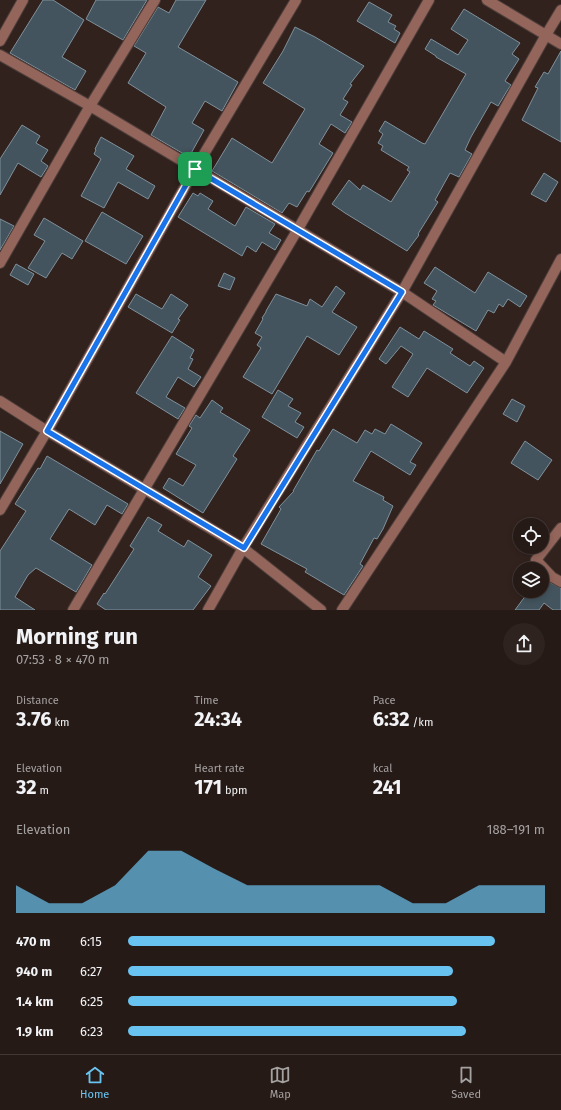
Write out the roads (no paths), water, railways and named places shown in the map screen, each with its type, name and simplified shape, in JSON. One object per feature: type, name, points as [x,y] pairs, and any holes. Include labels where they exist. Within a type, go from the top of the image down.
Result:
[{"type":"street","points":[[0,40],[23,0]]},
{"type":"street","points":[[0,263],[90,106],[154,0]]},
{"type":"street","points":[[0,510],[47,431],[195,169],[296,0]]},
{"type":"street","points":[[73,610],[298,229],[429,0]]},
{"type":"street","points":[[487,0],[561,44]]},
{"type":"street","points":[[208,610],[244,548],[402,292],[561,10]]},
{"type":"street","points":[[0,55],[90,106],[402,292],[506,362]]},
{"type":"street","points":[[342,610],[506,362],[561,259]]},
{"type":"street","points":[[0,401],[47,431],[244,548],[321,610]]},
{"type":"street","points":[[561,528],[536,560],[552,577],[561,582]]}]
